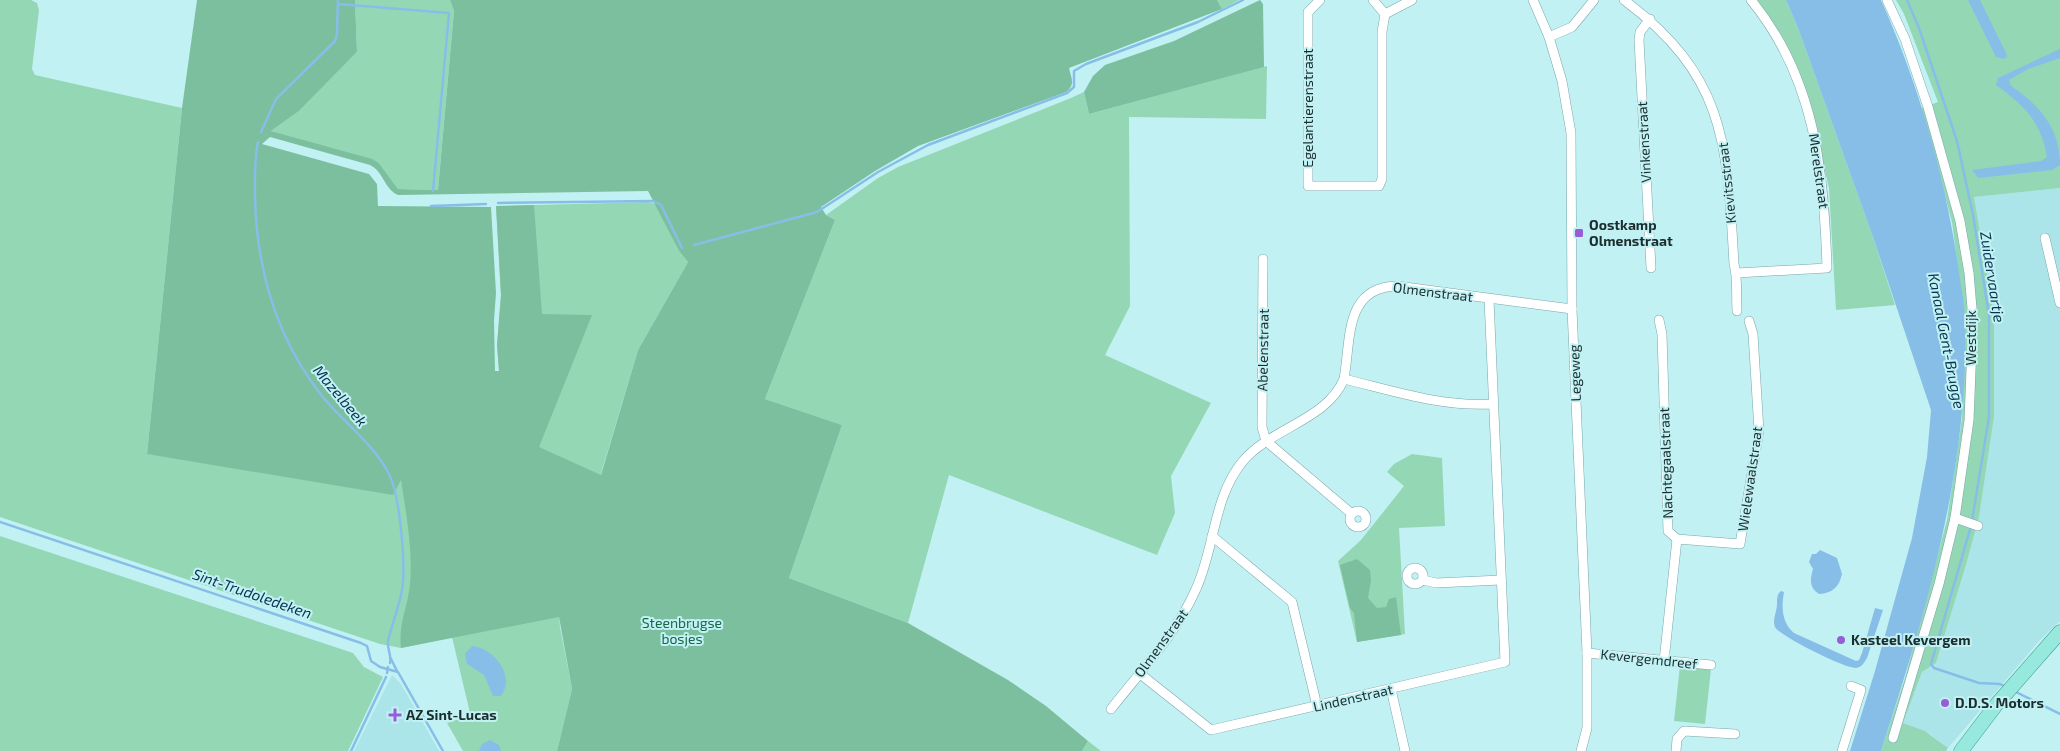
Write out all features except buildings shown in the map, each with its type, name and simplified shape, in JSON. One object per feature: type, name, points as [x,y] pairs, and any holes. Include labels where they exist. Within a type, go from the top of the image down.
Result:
[{"type":"main road","points":[[1961,751],[2004,696],[2060,632]]},
{"type":"street","name":"Egelantierenstraat","points":[[1320,0],[1308,12],[1308,186],[1378,186],[1382,180],[1382,32],[1385,14]]},
{"type":"street","points":[[1373,0],[1385,14],[1412,0]]},
{"type":"street","name":"Legeweg","points":[[1533,0],[1549,37],[1562,82],[1571,133],[1572,309],[1587,653],[1587,728],[1581,751]]},
{"type":"street","points":[[1549,37],[1572,27],[1594,0]]},
{"type":"street","name":"Kievitsstraat","points":[[1624,0],[1650,19],[1672,42],[1694,70],[1711,103],[1728,168],[1734,264],[1737,273],[1735,280],[1737,311]]},
{"type":"street","name":"Merelstraat","points":[[1737,273],[1827,268],[1824,192],[1809,112],[1793,66],[1751,0]]},
{"type":"street","name":"Westdijk","points":[[1887,0],[1905,39],[1928,107],[1960,221],[1969,273],[1973,320],[1969,420],[1955,518],[1939,584],[1893,738]]},
{"type":"street","name":"Vinkenstraat","points":[[1650,19],[1640,32],[1639,40],[1651,268]]},
{"type":"street","points":[[2045,238],[2060,303]]},
{"type":"street","name":"Abelenstraat","points":[[1264,259],[1262,427],[1266,441]]},
{"type":"street","name":"Olmenstraat","points":[[1111,709],[1174,628],[1188,605],[1198,586],[1220,508],[1230,482],[1242,463],[1266,441],[1319,408],[1341,387],[1355,310],[1368,293],[1382,286],[1397,286],[1572,309]]},
{"type":"street","name":"Lindenstraat","points":[[1139,673],[1211,730],[1505,662],[1489,299]]},
{"type":"street","name":"Nachtegaalstraat","points":[[1659,320],[1662,334],[1668,531],[1677,539],[1664,661]]},
{"type":"street","name":"Wielewaalstraat","points":[[1677,539],[1740,544],[1759,431],[1754,334],[1749,321]]},
{"type":"street","points":[[1344,378],[1404,396],[1434,401],[1493,404]]},
{"type":"street","points":[[1266,441],[1352,514]]},
{"type":"street","points":[[1955,518],[1977,525]]},
{"type":"street","points":[[1212,536],[1292,602],[1317,706]]},
{"type":"street","points":[[1423,580],[1436,583],[1501,580]]},
{"type":"street","name":"Kevergemdreef","points":[[1587,653],[1711,665]]},
{"type":"street","points":[[1842,751],[1861,690],[1851,686]]},
{"type":"street","points":[[1391,689],[1405,751]]},
{"type":"street","points":[[1676,751],[1677,739],[1684,730],[1735,734]]},
{"type":"shaded area","points":[[2060,188],[2060,621],[2039,641],[1948,748],[1930,734],[1903,723],[1922,672],[1936,663],[1966,565],[1979,517],[1994,417],[1994,315],[1974,197]]},
{"type":"shaded area","name":"AZ Sint-Lucas","points":[[392,675],[401,684],[439,751],[354,751]]},
{"type":"green space","points":[[0,0],[31,0],[37,3],[39,10],[32,69],[35,75],[182,108],[147,454],[401,479],[322,386],[499,371],[497,345],[501,295],[496,206],[648,202],[656,204],[679,251],[688,262],[638,350],[600,477],[553,548],[560,627],[572,689],[557,751],[463,751],[447,723],[468,716],[470,713],[452,637],[401,648],[380,644],[0,517]]},
{"type":"green space","name":"Steenbrugse bosjes","points":[[197,0],[355,0],[357,52],[299,111],[271,131],[372,159],[379,163],[398,189],[438,190],[454,11],[450,0],[1217,0],[1222,9],[1069,68],[1072,84],[1066,92],[918,146],[875,171],[821,207],[826,215],[835,220],[765,399],[842,425],[789,578],[908,623],[1008,680],[1046,706],[1088,741],[1082,751],[557,751],[572,689],[559,617],[401,648],[402,623],[410,584],[411,558],[401,480],[393,495],[147,454],[182,108]],"holes":[[[270,137],[375,168],[390,189],[398,195],[648,191],[679,251],[688,262],[638,350],[601,475],[539,447],[592,315],[542,314],[534,205],[496,206],[501,295],[497,345],[499,371],[495,371],[494,320],[496,293],[491,207],[378,206],[377,184],[369,174],[262,144]]]},
{"type":"green space","points":[[355,0],[450,0],[454,11],[438,190],[398,189],[379,163],[271,131],[299,111],[357,52]]},
{"type":"green space","points":[[1217,0],[1239,0],[1222,9]]},
{"type":"green space","points":[[1260,0],[1263,4],[1264,67],[1089,114],[1084,92],[1093,76],[1105,65],[1174,41]]},
{"type":"green space","points":[[1757,0],[1786,0],[1798,28],[1873,237],[1895,305],[1836,310],[1829,188],[1809,103],[1791,55]]},
{"type":"green space","points":[[1896,0],[2060,0],[2060,188],[1974,197],[1994,315],[1994,417],[1979,517],[1966,565],[1936,663],[1922,672],[1903,723],[1925,731],[1948,748],[1946,751],[1881,751],[1905,678],[1947,520],[1962,419],[1965,321],[1952,222],[1921,108],[1938,102],[1904,14]]},
{"type":"green space","points":[[1267,66],[1266,119],[1129,117],[1130,306],[1105,355],[1211,403],[1171,476],[1175,513],[1157,555],[949,475],[908,623],[789,578],[842,425],[765,399],[835,220],[826,215],[878,178],[898,167],[1084,92],[1089,114]]},
{"type":"green space","points":[[1412,454],[1442,458],[1445,526],[1399,528],[1405,634],[1357,642],[1338,561],[1361,540],[1404,486],[1387,472],[1394,464]]},
{"type":"green space","points":[[0,536],[353,653],[364,667],[383,677],[348,751],[0,751]]},
{"type":"green space","points":[[1357,559],[1370,570],[1371,580],[1368,598],[1377,608],[1386,607],[1389,599],[1396,597],[1401,635],[1357,642],[1354,613],[1350,608],[1340,565]]},
{"type":"green space","points":[[1680,665],[1711,669],[1705,724],[1674,721]]},
{"type":"green space","points":[[1088,741],[1101,751],[1082,751]]},
{"type":"water","name":"Kanaal Gent-Brugge","points":[[1786,0],[1881,0],[1895,32],[1919,99],[1939,167],[1947,202],[1964,303],[1964,377],[1960,432],[1952,486],[1941,540],[1914,646],[1881,751],[1850,751],[1875,671],[1912,538],[1927,457],[1931,410],[1873,237],[1798,28]]},
{"type":"water","points":[[1968,0],[1980,0],[2006,53],[2007,57],[2004,59],[1996,57]]},
{"type":"water","points":[[2060,49],[2060,58],[2028,69],[2009,80],[2011,86],[2039,109],[2052,128],[2059,151],[2060,165],[2052,170],[1978,178],[1972,170],[2041,161],[2047,157],[2041,134],[2036,124],[2015,100],[1996,85],[1998,78]]},
{"type":"water","points":[[1820,550],[1837,558],[1842,574],[1832,591],[1819,594],[1812,586],[1813,569],[1809,562],[1812,554],[1816,554]]},
{"type":"water","points":[[1781,591],[1784,592],[1783,609],[1785,620],[1794,633],[1856,661],[1859,660],[1862,653],[1875,608],[1883,610],[1867,658],[1863,664],[1856,668],[1849,667],[1826,658],[1779,631],[1775,627],[1774,622],[1777,597]]},
{"type":"water","points":[[472,646],[488,652],[500,664],[506,680],[501,696],[493,696],[484,675],[467,664],[465,654]]},
{"type":"water","points":[[490,740],[499,745],[501,751],[479,751],[482,744]]},
{"type":"waterway","name":"Mazelbeek","points":[[261,132],[276,99],[335,41],[338,0]]},
{"type":"waterway","points":[[694,245],[817,212],[878,172],[928,145],[1067,93],[1074,87],[1074,71],[1086,64],[1198,22],[1243,0]]},
{"type":"waterway","name":"Zuidervaartje","points":[[1907,0],[1919,28],[1957,141],[1973,215],[1989,315],[1989,417],[1972,521]]},
{"type":"waterway","points":[[338,4],[449,13],[433,191]]},
{"type":"waterway","name":"Mazelbeek","points":[[258,142],[255,170],[257,226],[265,278],[272,303],[293,351],[306,374],[330,406],[358,433],[383,463],[393,484],[401,531],[403,579],[401,596],[388,641],[390,663]]},
{"type":"waterway","points":[[498,203],[653,201],[661,205],[682,248]]},
{"type":"waterway","points":[[431,206],[486,204]]},
{"type":"waterway","name":"Sint-Trudoledeken","points":[[0,522],[367,646],[371,661],[380,667],[398,672],[443,751]]},
{"type":"waterway","points":[[1971,526],[1931,664],[1934,668],[1979,683],[2000,684],[2006,687]]},
{"type":"waterway","name":"Mazelbeek","points":[[391,659],[397,671]]},
{"type":"waterway","name":"Sint-Trudoledeken","points":[[387,673],[388,667]]},
{"type":"waterway","name":"Mazelbeek","points":[[351,751],[386,677]]},
{"type":"waterway","points":[[2014,691],[2060,714]]},
{"type":"place","name":"Oostkamp Olmenstraat","points":[[1579,233]]},
{"type":"place","name":"Kasteel Kevergem","points":[[1841,640]]},
{"type":"place","name":"D.D.S. Motors","points":[[1945,703]]},
{"type":"place","name":"AZ Sint-Lucas","points":[[395,715]]}]
